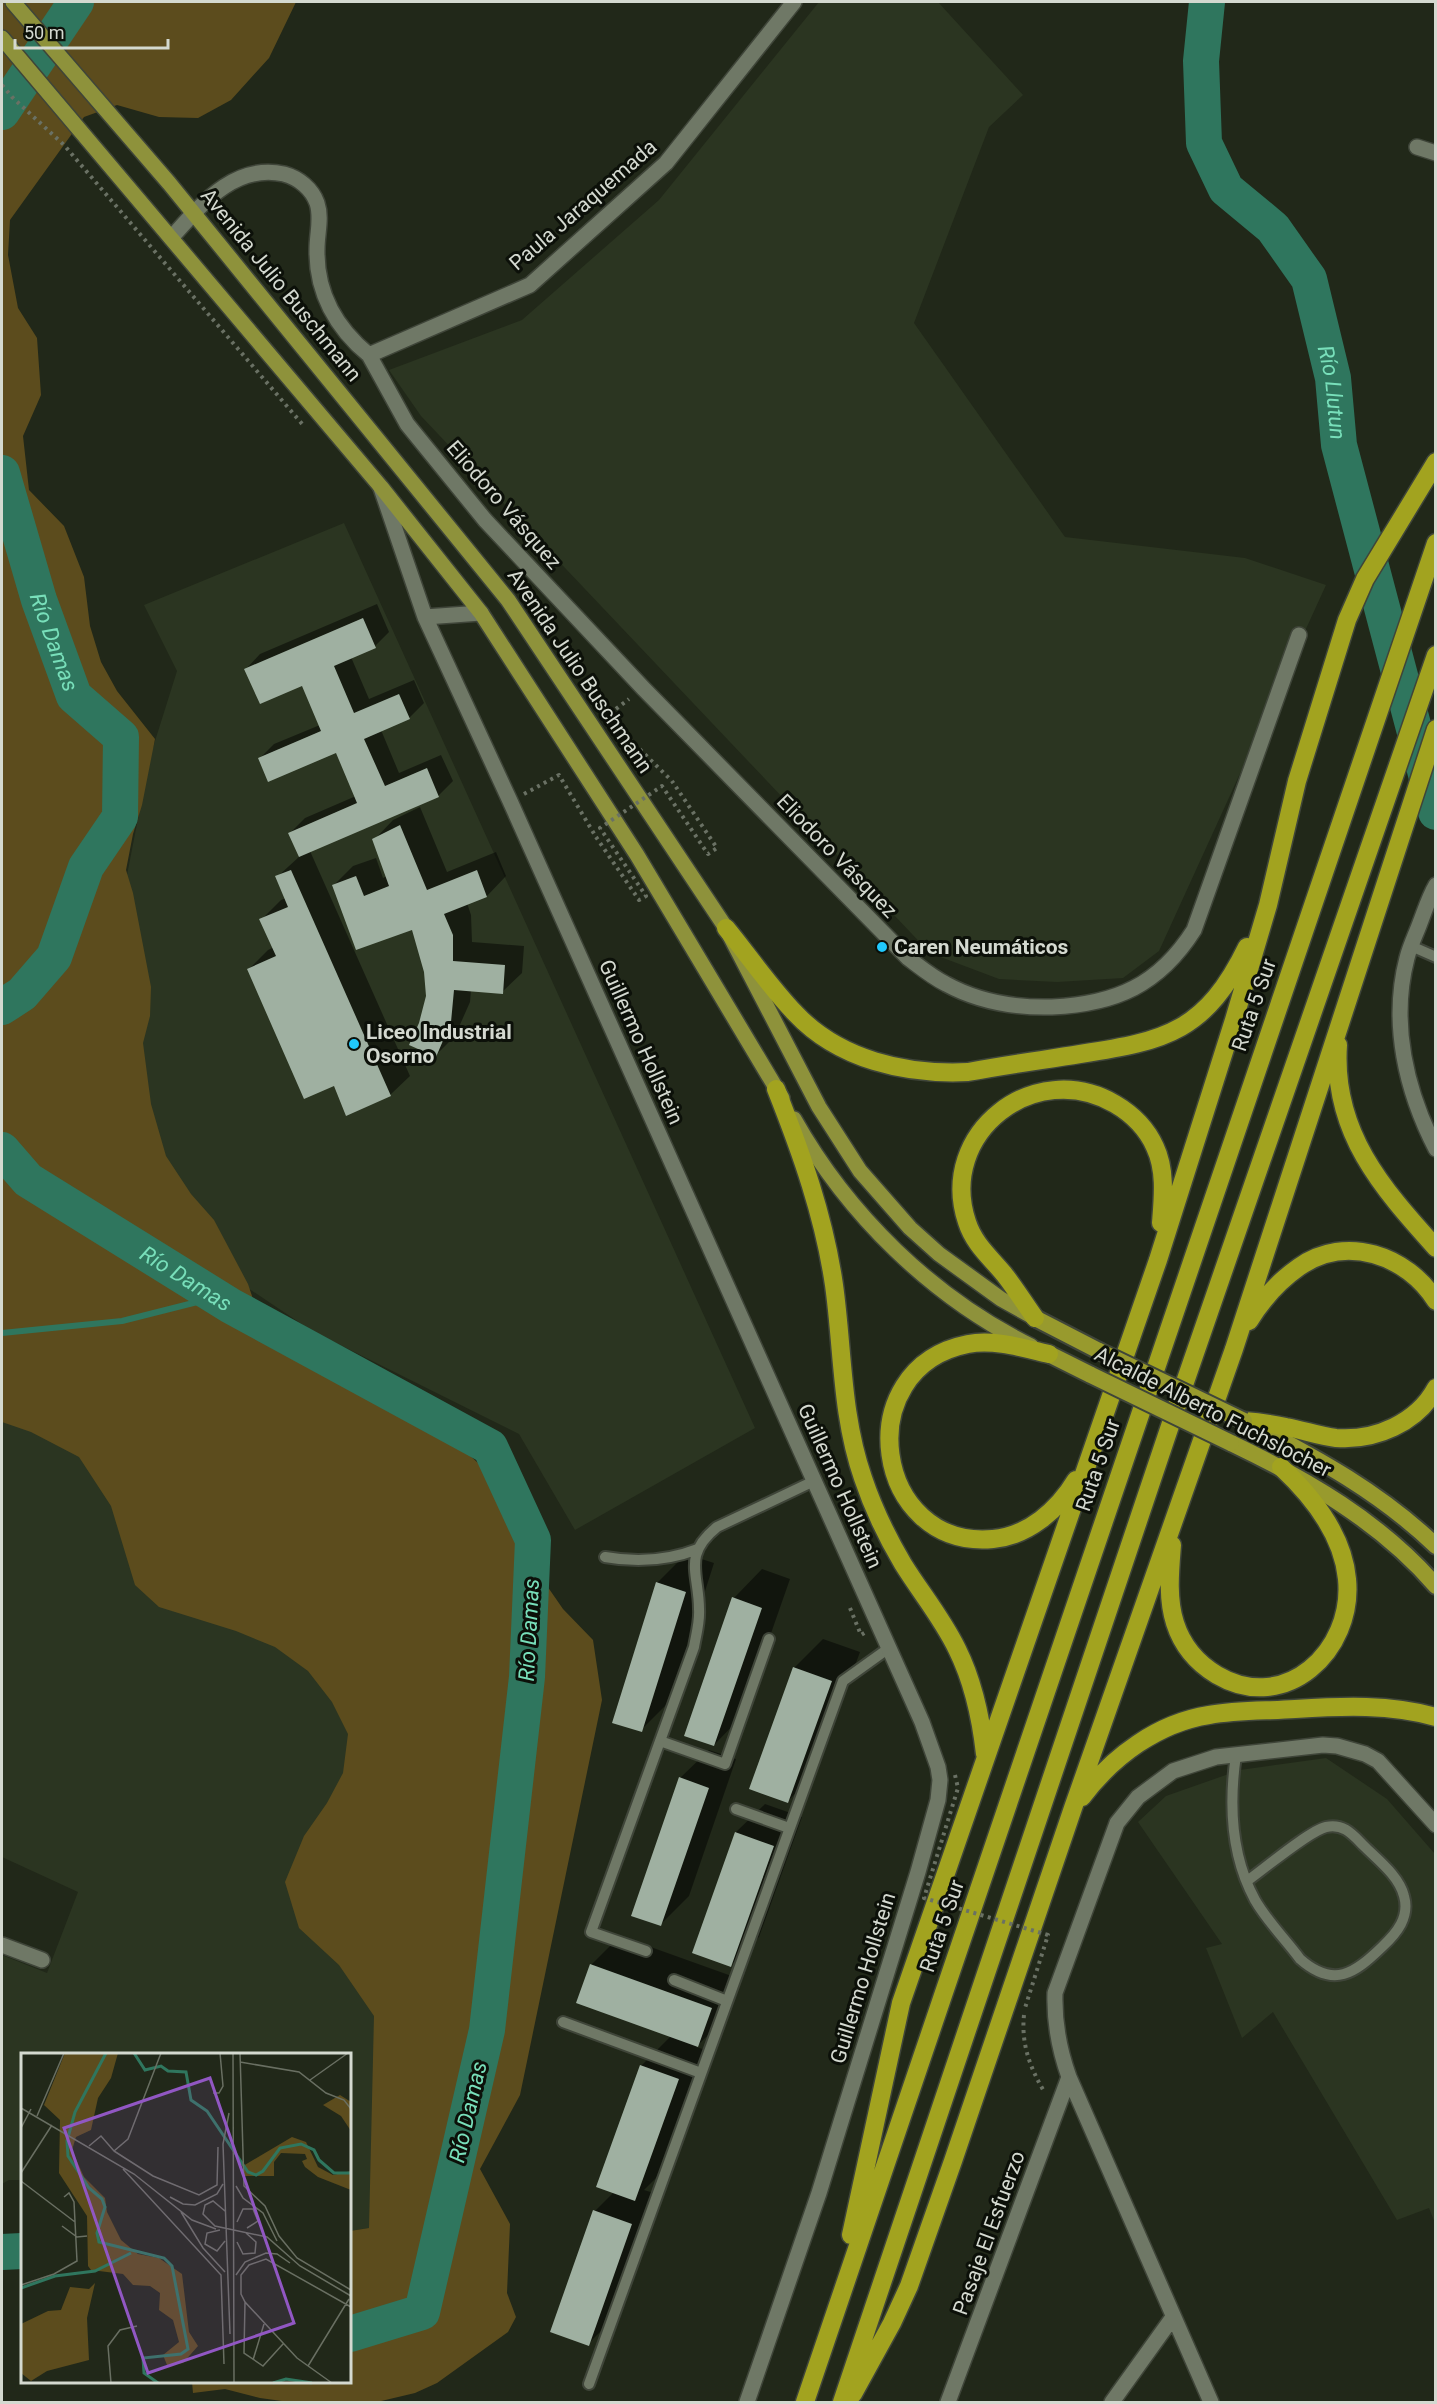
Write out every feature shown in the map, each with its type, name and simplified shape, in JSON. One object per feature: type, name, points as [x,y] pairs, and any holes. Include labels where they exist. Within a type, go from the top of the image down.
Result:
[{"type":"highway","points":[[833,2319],[901,2003],[1158,1260],[1268,906],[1297,781],[1347,620],[1365,579],[1436,462]]},
{"type":"highway","name":"Ruta 5 Sur","points":[[805,2403],[1436,543]]},
{"type":"highway","points":[[842,2403],[1175,1411],[1436,655]]},
{"type":"highway","points":[[849,2403],[909,2286],[1234,1349],[1436,729]]},
{"type":"highway","points":[[726,928],[796,1014],[832,1042],[874,1062],[897,1068],[944,1073],[968,1072],[1131,1047],[1165,1036],[1198,1016],[1227,984],[1268,906]]},
{"type":"highway","points":[[1339,1026],[1339,1073],[1342,1096],[1354,1136],[1368,1165],[1385,1191],[1436,1248]]},
{"type":"highway","points":[[776,1089],[801,1150],[827,1246],[838,1317],[847,1416],[862,1477],[887,1536],[903,1564],[935,1610],[958,1651],[976,1701],[986,1758]]},
{"type":"highway","points":[[1035,1318],[1003,1273],[972,1236],[962,1205],[961,1189],[967,1157],[983,1128],[994,1116],[1022,1098],[1055,1089],[1090,1093],[1122,1108],[1147,1132],[1156,1148],[1163,1180],[1158,1260]]},
{"type":"highway","points":[[1234,1349],[1256,1310],[1270,1293],[1300,1266],[1326,1254],[1356,1251],[1385,1257],[1410,1271],[1436,1301]]},
{"type":"highway","name":"Avenida Julio Buschmann","points":[[1035,1318],[1099,1350]]},
{"type":"highway","points":[[1049,1354],[984,1342],[954,1348],[926,1363],[904,1386],[892,1414],[888,1446],[895,1478],[913,1506],[939,1527],[971,1539],[1004,1538],[1018,1534],[1046,1515],[1073,1485],[1090,1456]]},
{"type":"highway","name":"Alcalde Alberto Fuchslocher","points":[[1099,1350],[1294,1446],[1390,1505],[1436,1546]]},
{"type":"highway","name":"Alcalde Alberto Fuchslocher","points":[[1049,1354],[1281,1467],[1320,1490],[1393,1544],[1436,1586]]},
{"type":"highway","points":[[1244,1421],[1282,1426],[1336,1438],[1368,1436],[1383,1432],[1410,1417],[1423,1406],[1436,1388]]},
{"type":"highway","points":[[1175,1519],[1171,1569],[1172,1609],[1180,1637],[1188,1649],[1210,1671],[1241,1685],[1272,1686],[1301,1676],[1324,1656],[1339,1632],[1347,1605],[1347,1578],[1341,1552],[1320,1511],[1281,1467]]},
{"type":"highway","points":[[1073,1808],[1104,1770],[1142,1741],[1179,1724],[1210,1715],[1335,1707],[1397,1708],[1436,1717]]},
{"type":"main road","name":"Avenida Julio Buschmann","points":[[13,2],[169,183],[508,600],[726,928],[819,1107],[860,1171],[904,1221],[939,1254],[1001,1299],[1035,1318]]},
{"type":"main road","points":[[2,38],[381,487],[481,614],[637,855],[800,1130],[835,1181],[874,1227],[933,1283],[998,1329],[1049,1354]]},
{"type":"street","name":"Paula Jaraquemada","points":[[369,356],[530,285],[666,163],[794,2]]},
{"type":"street","points":[[1417,147],[1436,153]]},
{"type":"street","points":[[171,238],[193,213],[221,188],[244,176],[282,173],[299,181],[314,196],[318,206],[320,217],[317,265],[326,301],[344,331],[369,356]]},
{"type":"street","name":"Eliodoro Vásquez","points":[[369,356],[407,424],[485,520],[643,688],[908,958],[945,984],[988,1001],[1036,1007],[1078,1006],[1112,998],[1144,983],[1172,960],[1194,930],[1299,635]]},
{"type":"street","name":"Guillermo Hollstein","points":[[381,487],[425,617],[510,801],[889,1648],[922,1722],[938,1767],[940,1780],[938,1800],[918,1872],[819,2193],[747,2403]]},
{"type":"street","points":[[425,617],[481,614]]},
{"type":"street","points":[[1436,885],[1409,951],[1401,1005],[1403,1055],[1415,1103],[1436,1149]]},
{"type":"street","points":[[1211,2403],[1069,2077],[1059,2046],[1054,2018],[1055,1994],[1117,1823],[1138,1797],[1173,1771],[1216,1757],[1323,1744],[1352,1749],[1378,1761],[1436,1825]]},
{"type":"street","points":[[2,1945],[42,1960]]},
{"type":"street","name":"Pasaje El Esfuerzo","points":[[948,2403],[1069,2077]]},
{"type":"street","points":[[1112,2403],[1173,2317]]},
{"type":"lane","points":[[1409,951],[1436,957]]},
{"type":"lane","points":[[646,1952],[591,1932],[694,1647],[699,1610],[694,1567],[698,1549],[709,1533],[717,1527],[814,1481]]},
{"type":"lane","points":[[605,1557],[643,1561],[681,1556],[698,1549]]},
{"type":"lane","points":[[660,1741],[725,1764],[769,1639]]},
{"type":"lane","points":[[589,2384],[843,1681],[889,1648]]},
{"type":"lane","points":[[1236,1755],[1233,1776],[1233,1820],[1240,1862],[1247,1881],[1256,1901],[1300,1959],[1307,1965],[1325,1973],[1343,1974],[1360,1968],[1394,1936],[1405,1914],[1404,1896],[1396,1879],[1348,1830],[1337,1826],[1318,1830],[1247,1881]]},
{"type":"lane","points":[[736,1809],[789,1828]]},
{"type":"lane","points":[[674,1980],[727,2001]]},
{"type":"lane","points":[[563,2022],[701,2073]]},
{"type":"path","points":[[2,85],[64,145],[309,432]]},
{"type":"path","points":[[590,724],[606,717],[643,688]]},
{"type":"path","points":[[510,801],[559,775],[596,837],[639,900],[646,896],[600,828],[662,786],[708,854],[717,848],[672,781],[606,717]]},
{"type":"path","points":[[848,1604],[861,1635]]},
{"type":"path","points":[[955,1775],[958,1788],[924,1898],[1048,1935],[1025,2008],[1023,2031],[1025,2050],[1037,2080],[1047,2096],[1059,2105]]},
{"type":"shaded area","points":[[2,2],[296,2],[269,58],[231,100],[198,118],[159,117],[117,105],[84,117],[10,220],[8,255],[18,308],[37,338],[41,395],[23,436],[29,490],[64,526],[84,577],[90,626],[101,662],[117,691],[155,739],[126,870],[133,893],[151,987],[150,1016],[143,1043],[151,1104],[166,1156],[191,1194],[214,1220],[248,1284],[258,1314],[272,1333],[336,1370],[381,1385],[411,1401],[443,1427],[488,1472],[514,1504],[534,1540],[545,1583],[563,1609],[593,1640],[602,1700],[520,2095],[480,2169],[510,2224],[507,2293],[516,2317],[508,2332],[437,2383],[415,2393],[377,2402],[289,2402],[260,2398],[225,2389],[193,2393],[192,2383],[351,2383],[351,2231],[369,2228],[374,2016],[339,1965],[299,1928],[285,1882],[304,1836],[327,1803],[343,1773],[348,1734],[332,1702],[308,1671],[275,1647],[236,1631],[159,1607],[135,1585],[111,1506],[79,1457],[31,1432],[2,1422]]},
{"type":"shaded area","points":[[819,2],[938,2],[1023,95],[989,127],[914,323],[1065,537],[1245,558],[1326,585],[1159,951],[1123,978],[1057,982],[999,979],[930,953],[421,416],[389,370],[522,320],[659,200]]},
{"type":"shaded area","name":"Liceo Industrial Osorno","points":[[344,523],[755,1428],[575,1530],[519,1434],[312,1331],[227,1274],[142,1141],[113,947],[150,757],[177,671],[144,605]]},
{"type":"shaded area","points":[[2,1199],[452,1482],[369,2228],[351,2231],[351,2053],[21,2053],[21,2180],[9,2180],[2,2184],[2,1955],[47,1973],[78,1892],[2,1857]]},
{"type":"shaded area","points":[[1326,1758],[1387,1799],[1435,1854],[1435,2223],[1429,2208],[1397,2220],[1273,2012],[1242,2038],[1206,1948],[1222,1944],[1138,1822],[1166,1796],[1240,1770]]},
{"type":"building","points":[[363,618],[376,648],[334,666],[354,713],[399,694],[410,719],[364,739],[385,786],[427,768],[439,797],[299,857],[288,833],[357,803],[336,753],[268,782],[258,758],[321,731],[302,686],[260,704],[244,669]]},
{"type":"building","points":[[400,825],[427,890],[477,870],[487,897],[444,914],[453,935],[453,961],[505,965],[503,994],[454,990],[451,1022],[436,1057],[409,1045],[419,1023],[426,996],[424,972],[412,930],[356,950],[332,885],[356,876],[364,896],[389,886],[372,839]]},
{"type":"building","points":[[291,870],[391,1096],[346,1116],[334,1086],[304,1099],[247,969],[276,956],[259,919],[288,907],[275,876]]},
{"type":"building","points":[[656,1582],[686,1592],[642,1732],[612,1723]]},
{"type":"building","points":[[732,1597],[762,1608],[714,1746],[684,1736]]},
{"type":"building","points":[[793,1667],[832,1681],[788,1803],[749,1789]]},
{"type":"building","points":[[679,1777],[709,1788],[661,1926],[631,1916]]},
{"type":"building","points":[[735,1832],[774,1846],[731,1967],[692,1953]]},
{"type":"building","points":[[590,1964],[712,2008],[698,2047],[576,2003]]},
{"type":"building","points":[[640,2065],[679,2079],[635,2201],[596,2187]]},
{"type":"building","points":[[593,2210],[632,2224],[589,2346],[550,2332]]},
{"type":"waterway","name":"Río Damas","points":[[2,112],[76,2]]},
{"type":"waterway","name":"Río Llutun","points":[[1207,2],[1201,61],[1204,143],[1226,189],[1273,228],[1309,279],[1333,378],[1339,445],[1436,812]]},
{"type":"waterway","name":"Río Damas","points":[[2,473],[39,600],[74,696],[121,737],[120,817],[86,867],[54,957],[22,994],[2,1007]]},
{"type":"waterway","name":"Río Damas","points":[[2,1150],[28,1180],[231,1306],[490,1447],[533,1540],[527,1677],[487,2030],[422,2312],[351,2334]]},
{"type":"waterway","points":[[2,1333],[122,1321],[217,1297]]},
{"type":"waterway","name":"Río Damas","points":[[2,2252],[21,2251]]},
{"type":"place","name":"Caren Neumáticos","points":[[882,947]]},
{"type":"place","name":"Liceo Industrial Osorno","points":[[354,1044]]}]
